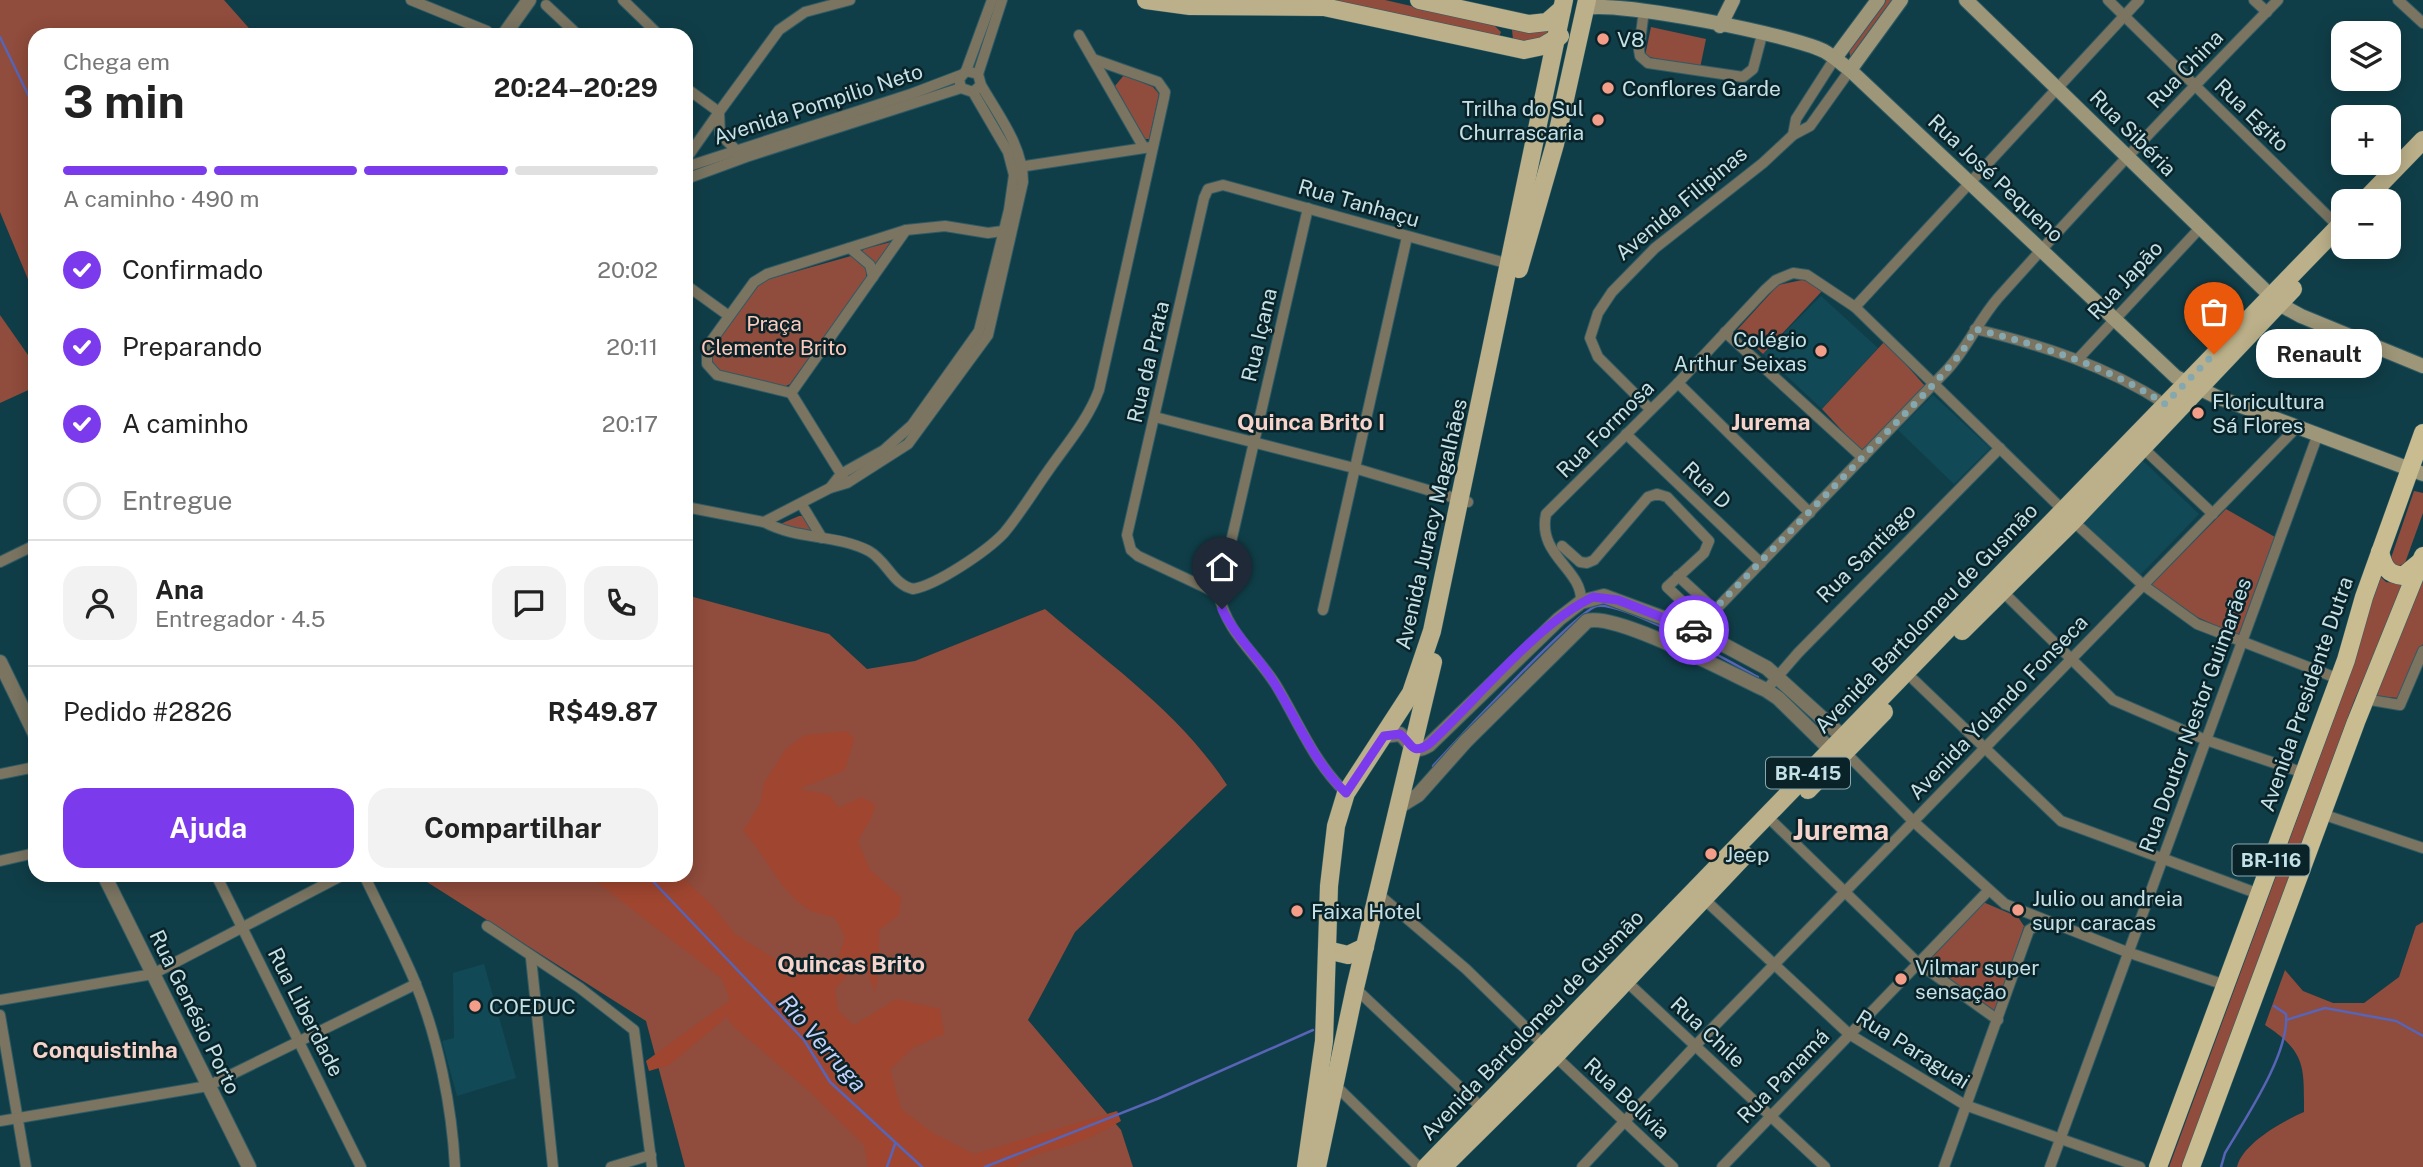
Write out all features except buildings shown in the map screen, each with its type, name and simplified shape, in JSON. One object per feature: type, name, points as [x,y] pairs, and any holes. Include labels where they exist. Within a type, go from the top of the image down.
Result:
[{"type":"highway","name":"Avenida Presidente Dutra","points":[[2158,1167],[2339,679],[2380,552],[2416,472],[2423,433]]},
{"type":"highway","points":[[2380,552],[2386,570],[2393,575],[2403,576],[2422,559]]},
{"type":"highway","name":"BR-116","points":[[2191,1167],[2365,699],[2422,559]]},
{"type":"main road","points":[[1146,0],[1189,6],[1324,7],[1524,50],[1534,50],[1555,40],[1587,4]]},
{"type":"main road","points":[[1419,0],[1502,19],[1538,23],[1553,19],[1563,5]]},
{"type":"main road","points":[[1720,26],[1733,0]]},
{"type":"main road","name":"Avenida Filipinas","points":[[1835,58],[1878,0]]},
{"type":"main road","name":"Avenida Filipinas","points":[[1850,70],[1901,0]]},
{"type":"main road","name":"Rua Sibéria","points":[[1966,0],[2275,300]]},
{"type":"main road","name":"Rua José Pequeno","points":[[1587,4],[1644,10],[1762,35],[1815,48],[1835,58],[2190,388]]},
{"type":"main road","name":"Avenida Juracy Magalhães","points":[[1317,1167],[1465,501],[1520,266],[1543,185],[1587,4]]},
{"type":"main road","name":"Avenida Juracy Magalhães","points":[[1306,1167],[1324,1041],[1332,843],[1346,793],[1411,693],[1422,665],[1465,501],[1525,181],[1563,5]]},
{"type":"main road","points":[[1499,44],[1505,37],[1502,19]]},
{"type":"main road","points":[[1524,50],[1539,61],[1548,75]]},
{"type":"main road","points":[[2376,189],[2423,140]]},
{"type":"main road","points":[[2391,189],[2423,157]]},
{"type":"main road","points":[[1525,181],[1543,185]]},
{"type":"main road","name":"Avenida Bartolomeu de Gusmão","points":[[1443,1167],[1840,747],[2068,515],[2142,447],[2190,388],[2331,241]]},
{"type":"main road","points":[[2275,300],[2423,366]]},
{"type":"main road","name":"Avenida Bartolomeu de Gusmão","points":[[1426,1167],[1483,1109],[1627,982],[1774,823],[1840,747],[1914,680],[2002,590],[2165,404],[2190,388]]},
{"type":"main road","points":[[2217,397],[2416,472]]},
{"type":"main road","points":[[1327,950],[1348,956],[1364,947]]},
{"type":"street","points":[[510,28],[528,0]]},
{"type":"street","points":[[623,0],[652,28]]},
{"type":"street","points":[[804,0],[805,12]]},
{"type":"street","points":[[693,149],[779,30],[805,12],[850,0]]},
{"type":"street","points":[[977,84],[961,88],[963,73],[992,0]]},
{"type":"street","points":[[977,84],[1002,0]]},
{"type":"street","name":"Rua Egito","points":[[2109,0],[2331,218]]},
{"type":"street","points":[[2139,0],[1855,307],[2143,585],[2197,624],[2242,644],[2339,679]]},
{"type":"street","points":[[2254,0],[2266,12]]},
{"type":"street","name":"Rua China","points":[[1700,626],[1934,384],[1962,352],[1975,329],[2042,249],[2278,0]]},
{"type":"street","points":[[2398,0],[2423,23]]},
{"type":"street","points":[[418,1],[480,28]]},
{"type":"street","points":[[546,5],[571,28]]},
{"type":"street","points":[[1644,10],[1639,50],[1640,56],[1648,62],[1743,77],[1753,69],[1762,35]]},
{"type":"street","points":[[1079,35],[1148,147]]},
{"type":"street","name":"Avenida Filipinas","points":[[1793,135],[1796,119],[1835,58]]},
{"type":"street","points":[[693,508],[764,522],[800,535],[851,544],[870,552],[882,561],[899,583],[913,589],[956,568],[1002,535],[1088,414],[1104,371],[1148,147],[1164,98],[1162,86],[1093,59]]},
{"type":"street","name":"Avenida Filipinas","points":[[1650,409],[1598,357],[1590,338],[1598,313],[1612,292],[1655,248],[1763,163],[1793,135],[1810,125],[1850,70]]},
{"type":"street","points":[[764,522],[802,505],[884,450],[912,425],[973,341],[983,318],[1009,230],[1018,167],[1010,135],[977,84],[963,73]]},
{"type":"street","name":"Avenida Pompilio Neto","points":[[693,165],[911,94],[963,73]]},
{"type":"street","name":"Avenida Pompilio Neto","points":[[693,176],[961,88]]},
{"type":"street","points":[[693,93],[719,112]]},
{"type":"street","points":[[719,112],[718,129],[735,150],[746,157]]},
{"type":"street","points":[[1018,167],[1148,147]]},
{"type":"street","name":"Rua Tanhaçu","points":[[1204,198],[1208,189],[1223,185],[1509,264]]},
{"type":"street","name":"Rua da Prata","points":[[1204,198],[1127,535],[1128,544],[1138,556],[1219,594]]},
{"type":"street","name":"Rua Içana","points":[[1219,594],[1308,208]]},
{"type":"street","points":[[844,479],[791,393],[730,379],[710,370],[704,356],[707,346],[754,282],[767,274],[906,230],[945,226],[988,233],[1009,230]]},
{"type":"street","name":"Rua Japão","points":[[2078,359],[2200,228]]},
{"type":"street","points":[[791,393],[906,230]]},
{"type":"street","points":[[1323,610],[1407,237]]},
{"type":"street","points":[[850,248],[870,265],[873,277]]},
{"type":"street","name":"Rua Formosa","points":[[1581,602],[1582,591],[1545,537],[1546,514],[1678,383],[1776,280],[1793,274],[1807,275],[1855,307]]},
{"type":"street","points":[[693,290],[729,316]]},
{"type":"street","points":[[1975,329],[2078,359],[2138,386],[2165,404]]},
{"type":"street","points":[[1725,332],[1863,458]]},
{"type":"street","points":[[1678,383],[1810,513]]},
{"type":"street","points":[[2190,388],[2217,397]]},
{"type":"street","points":[[1155,417],[1354,468],[1465,501]]},
{"type":"street","name":"Avenida Yolando Fonseca","points":[[1582,1167],[1695,1046],[2297,427]]},
{"type":"street","name":"Rua D","points":[[1626,434],[1761,563]]},
{"type":"street","name":"Rua Doutor Nestor Guimarães","points":[[2050,1167],[2318,434]]},
{"type":"street","points":[[2142,447],[2213,514]]},
{"type":"street","name":"Rua Santiago","points":[[1766,690],[2000,448]]},
{"type":"street","points":[[1562,547],[1580,562],[1587,564],[1594,560],[1648,497],[1657,494],[1667,497],[1709,541],[1704,553],[1667,587],[1700,626]]},
{"type":"street","points":[[802,505],[822,538]]},
{"type":"street","points":[[0,562],[28,549]]},
{"type":"street","points":[[1678,576],[1714,609]]},
{"type":"street","points":[[2002,590],[2113,700],[2206,740],[2304,773]]},
{"type":"street","points":[[1219,594],[1231,628],[1271,677],[1321,766],[1346,793]]},
{"type":"street","points":[[1384,736],[1400,734],[1411,748],[1422,749],[1528,646],[1581,602],[1604,596],[1700,626],[1778,677],[1840,747],[1914,822],[1988,891],[2023,913],[2127,953],[2225,985]]},
{"type":"street","points":[[1397,808],[1418,795],[1466,741],[1587,621],[1601,619],[1626,627],[1766,690],[1840,747]]},
{"type":"street","points":[[2365,699],[2400,705],[2423,651]]},
{"type":"street","points":[[0,662],[5,684],[28,722]]},
{"type":"street","points":[[1914,680],[2061,821],[2259,894]]},
{"type":"street","points":[[0,774],[28,768]]},
{"type":"street","points":[[2322,814],[2423,848]]},
{"type":"street","points":[[1774,823],[1917,963],[1998,1020]]},
{"type":"street","points":[[0,861],[28,855]]},
{"type":"street","name":"Rua Genésio Porto","points":[[107,882],[249,1167]]},
{"type":"street","name":"Rua Liberdade","points":[[219,882],[361,1167]]},
{"type":"street","points":[[0,1000],[153,974],[329,882]]},
{"type":"street","points":[[366,882],[416,984],[434,1046],[449,1115],[455,1167]]},
{"type":"street","name":"Rua Panamá","points":[[1722,1167],[1988,891]]},
{"type":"street","name":"Rua Bolívia","points":[[1377,893],[1396,906],[1466,969],[1673,1167]]},
{"type":"street","name":"Rua Paraguai","points":[[1704,899],[1849,1034],[1965,1105],[2140,1167]]},
{"type":"street","points":[[1944,1167],[2029,930],[2023,913]]},
{"type":"street","points":[[2029,930],[2044,921]]},
{"type":"street","points":[[487,926],[531,958],[580,988],[634,1030],[651,1161],[611,1167]]},
{"type":"street","points":[[531,958],[553,1167]]},
{"type":"street","name":"Rua Chile","points":[[1627,982],[1825,1167]]},
{"type":"street","points":[[0,1121],[208,1086],[416,984]]},
{"type":"street","points":[[1355,988],[1483,1109]]},
{"type":"street","points":[[0,1015],[26,1167]]},
{"type":"street","points":[[1334,1084],[1419,1167]]},
{"type":"shaded area","name":"Colégio Arthur Seixas","points":[[1821,296],[1878,348],[1822,409],[1763,354]]},
{"type":"shaded area","points":[[1933,395],[1990,448],[1954,484],[1898,430]]},
{"type":"shaded area","points":[[2143,461],[2199,514],[2140,575],[2083,522]]},
{"type":"shaded area","points":[[847,731],[854,739],[845,770],[799,789],[829,795],[839,808],[861,797],[875,804],[873,814],[858,842],[870,870],[901,897],[899,915],[879,930],[879,970],[875,992],[864,963],[852,970],[835,989],[838,1010],[854,1025],[896,999],[940,1009],[944,1034],[914,1047],[890,1069],[901,1109],[933,1133],[974,1154],[1117,1111],[1121,1121],[1077,1143],[1035,1155],[1016,1167],[868,1167],[864,1145],[810,1092],[733,1026],[727,1017],[669,1065],[649,1071],[646,1061],[730,1000],[722,979],[597,882],[687,882],[712,905],[735,934],[794,971],[825,970],[837,962],[845,937],[835,918],[811,911],[789,893],[743,831],[760,804],[764,783],[786,749],[805,735]]},
{"type":"shaded area","name":"COEDUC","points":[[484,964],[516,1078],[457,1096],[442,1041],[454,1038],[453,973]]},
{"type":"green space","points":[[0,0],[224,0],[249,28],[28,28],[28,279],[0,212]]},
{"type":"green space","points":[[1162,0],[1385,0],[1494,25],[1501,32],[1499,37],[1375,16]]},
{"type":"green space","points":[[1882,0],[1896,0],[1854,55],[1850,56],[1849,49]]},
{"type":"green space","points":[[1554,24],[1553,32],[1523,46],[1513,39],[1512,30],[1534,31]]},
{"type":"green space","points":[[1651,27],[1706,39],[1700,68],[1645,56]]},
{"type":"green space","points":[[1124,75],[1153,87],[1159,94],[1149,139],[1145,139],[1115,86]]},
{"type":"green space","points":[[891,242],[875,269],[861,252],[864,249]]},
{"type":"green space","name":"Praça Clemente Brito","points":[[857,256],[866,268],[866,279],[790,384],[782,388],[717,373],[710,366],[711,350],[718,338],[762,281]]},
{"type":"green space","points":[[1809,281],[1822,291],[1763,354],[1737,330],[1778,285]]},
{"type":"green space","points":[[0,315],[28,355],[28,390],[0,403]]},
{"type":"green space","points":[[1885,341],[1925,386],[1861,451],[1822,409]]},
{"type":"green space","points":[[2414,491],[2423,493],[2423,513],[2405,563],[2397,567],[2391,558]]},
{"type":"green space","points":[[2226,509],[2275,537],[2240,637],[2197,617],[2151,585]]},
{"type":"green space","points":[[803,516],[813,532],[778,525]]},
{"type":"green space","points":[[2379,575],[2386,582],[2405,584],[2354,701],[2183,1167],[2169,1167],[2346,686]]},
{"type":"green space","points":[[2423,575],[2423,644],[2398,698],[2377,696],[2375,694]]},
{"type":"green space","points":[[693,597],[829,634],[867,669],[915,661],[1045,609],[1166,713],[1209,759],[1227,785],[1075,932],[1028,1020],[1121,1130],[1133,1167],[685,1167],[646,1021],[427,882],[693,882]]},
{"type":"green space","points":[[1983,902],[2018,917],[2024,926],[1995,1012],[1927,963]]},
{"type":"green space","points":[[2423,922],[2423,1167],[2237,1167],[2240,1158],[2255,1142],[2275,1127],[2304,1112],[2304,1083],[2300,1061],[2288,1044],[2265,1025],[2285,970],[2303,991],[2333,1003],[2364,1003],[2399,977],[2416,926]]},
{"type":"waterway","name":"Rio Verruga","points":[[0,37],[28,95]]},
{"type":"waterway","points":[[1433,766],[1542,652],[1585,613],[1597,606],[1610,607],[1652,622],[1758,677]]},
{"type":"waterway","name":"Rio Verruga","points":[[654,882],[804,1040],[830,1082],[922,1167]]},
{"type":"waterway","points":[[2221,1167],[2225,1153],[2254,1104],[2281,1047],[2286,1014],[2274,1006]]},
{"type":"waterway","points":[[2286,1020],[2325,1008],[2396,1021],[2423,1036]]},
{"type":"waterway","points":[[985,1167],[1157,1099],[1313,1030]]},
{"type":"waterway","points":[[887,1167],[895,1144]]},
{"type":"way so far","points":[[1694,630],[1934,384],[1962,352],[1975,329],[2078,359],[2138,386],[2165,404],[2214,354]]},
{"type":"place","name":"V8","points":[[1603,39]]},
{"type":"place","name":"Conflores Garde","points":[[1608,88]]},
{"type":"place","name":"Trilha do Sul Churrascaria","points":[[1598,120]]},
{"type":"place","name":"Colégio Arthur Seixas","points":[[1821,351]]},
{"type":"place","name":"Renault","points":[[2214,354]]},
{"type":"place","name":"Floricultura Sá Flores","points":[[2198,413]]},
{"type":"place","name":"Jeep","points":[[1711,854]]},
{"type":"place","name":"Julio ou andreia supr caracas","points":[[2018,910]]},
{"type":"place","name":"Faixa Hotel","points":[[1297,911]]},
{"type":"place","name":"Vilmar super sensação","points":[[1901,979]]},
{"type":"place","name":"COEDUC","points":[[475,1006]]},
{"type":"district","name":"Quinca Brito I","points":[[1311,421]]},
{"type":"district","name":"Jurema","points":[[1771,421]]},
{"type":"district","name":"Jurema","points":[[1841,829]]},
{"type":"district","name":"Quincas Brito","points":[[851,963]]},
{"type":"district","name":"Conquistinha","points":[[105,1049]]},
{"type":"route","points":[[1222,609],[1231,628],[1276,685],[1312,754],[1331,779],[1346,793],[1384,736],[1400,734],[1411,748],[1422,749],[1471,706],[1528,646],[1581,602],[1604,596],[1694,630]]}]
